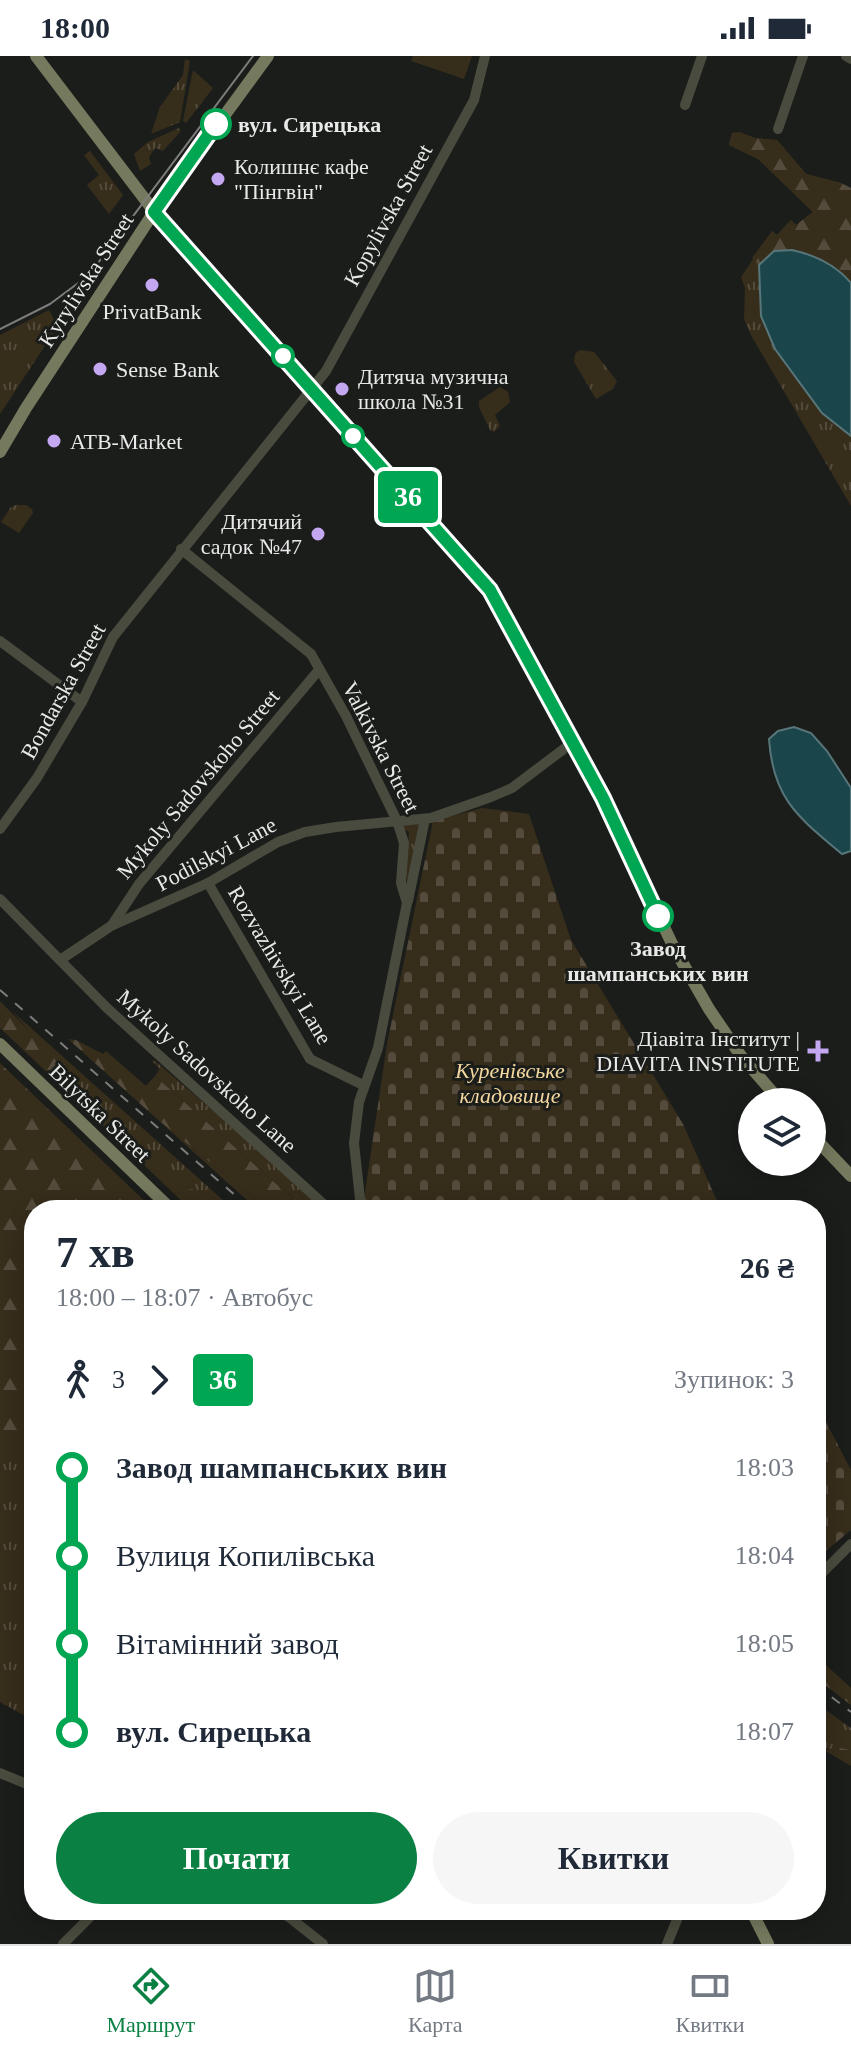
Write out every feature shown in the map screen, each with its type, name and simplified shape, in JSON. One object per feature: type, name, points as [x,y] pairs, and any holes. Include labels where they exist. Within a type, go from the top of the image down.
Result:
[{"type":"main road","points":[[36,56],[154,212],[209,277],[312,387],[485,583],[603,798],[666,933],[709,1009],[741,1056],[769,1088]]},
{"type":"main road","name":"Kyrylivska Street","points":[[0,452],[154,212],[268,56]]},
{"type":"main road","name":"Bilytska Street","points":[[0,1044],[162,1200]]},
{"type":"main road","points":[[826,1150],[851,1176]]},
{"type":"main road","points":[[756,1920],[768,1944]]},
{"type":"street","name":"Kopylivska Street","points":[[312,387],[326,371],[474,100],[485,56]]},
{"type":"street","points":[[685,105],[702,56]]},
{"type":"street","points":[[778,129],[803,56]]},
{"type":"street","name":"Bondarska Street","points":[[0,829],[37,778],[82,702],[113,637],[312,387]]},
{"type":"street","name":"Valkivska Street","points":[[181,549],[311,654],[346,716],[397,821],[404,843],[401,883],[407,903],[378,1048],[359,1102],[354,1143],[361,1200]]},
{"type":"street","points":[[0,641],[82,702]]},
{"type":"street","name":"Mykoly Sadovskoho Street","points":[[111,926],[139,884],[318,671]]},
{"type":"street","name":"Podilskyi Lane","points":[[60,960],[111,926],[208,883],[278,842],[305,832],[425,819],[491,797],[512,788],[573,742]]},
{"type":"street","points":[[407,903],[425,819]]},
{"type":"street","name":"Rozvazhivskyi Lane","points":[[208,883],[310,1059],[363,1085]]},
{"type":"street","points":[[0,899],[60,960]]},
{"type":"street","name":"Mykoly Sadovskoho Lane","points":[[60,960],[107,1008],[319,1200]]},
{"type":"street","points":[[826,1569],[851,1544]]},
{"type":"street","points":[[0,1773],[24,1783]]},
{"type":"street","points":[[63,1944],[87,1920]]},
{"type":"street","points":[[293,1920],[323,1944]]},
{"type":"street","points":[[667,1944],[677,1920]]},
{"type":"green space","points":[[413,56],[472,56],[464,79],[411,61]]},
{"type":"green space","points":[[185,59],[190,61],[180,122],[151,134],[160,107],[183,75]]},
{"type":"green space","points":[[193,70],[213,88],[186,123],[183,121]]},
{"type":"green space","points":[[179,128],[181,131],[163,151],[155,148],[149,157],[151,164],[140,171],[134,154],[148,142]]},
{"type":"green space","points":[[739,132],[755,138],[777,140],[806,174],[851,188],[851,506],[744,319],[745,288],[741,277],[772,231],[777,235],[791,220],[796,225],[813,212],[758,159],[729,145],[732,133]]},
{"type":"green space","points":[[739,132],[755,138],[777,140],[806,174],[851,188],[851,283],[844,274],[766,258],[759,265],[752,258],[772,231],[777,235],[791,220],[796,225],[813,212],[758,159],[729,145],[732,133]]},
{"type":"green space","points":[[90,151],[123,195],[109,214],[87,185],[99,175],[84,155]]},
{"type":"green space","points":[[49,310],[56,329],[0,414],[0,335]]},
{"type":"green space","points":[[580,350],[594,352],[617,381],[613,389],[596,399],[574,362],[575,354]]},
{"type":"green space","points":[[500,387],[508,392],[510,402],[495,415],[500,426],[494,432],[490,430],[479,401]]},
{"type":"green space","points":[[26,505],[33,513],[19,533],[1,522],[11,507]]},
{"type":"green space","name":"Куренівське кладовище","points":[[482,808],[529,814],[571,940],[683,1124],[717,1200],[364,1199],[387,1044],[433,821]]},
{"type":"green space","points":[[404,821],[418,821],[420,825],[408,886],[409,832],[402,828]]},
{"type":"green space","points":[[0,1001],[73,1076],[84,1094],[72,1096],[0,1028]]},
{"type":"green space","points":[[12,1011],[223,1200],[181,1200],[72,1096],[83,1094]]},
{"type":"green space","points":[[68,1039],[103,1054],[106,1051],[146,1086],[155,1076],[296,1200],[257,1200],[157,1119]]},
{"type":"green space","points":[[152,1061],[316,1200],[296,1200],[275,1183],[155,1076],[160,1069]]},
{"type":"green space","points":[[0,1063],[144,1200],[24,1200],[24,1455],[11,1451],[0,1459]]},
{"type":"green space","points":[[157,1119],[257,1200],[247,1200]]},
{"type":"green space","points":[[193,1189],[208,1200],[194,1200],[182,1191]]},
{"type":"green space","points":[[0,1374],[24,1380],[24,1715],[0,1702]]},
{"type":"green space","points":[[826,1422],[851,1470],[851,1530],[826,1551]]},
{"type":"green space","points":[[826,1665],[851,1688],[851,1705],[826,1686]]},
{"type":"green space","points":[[826,1710],[851,1728],[851,1750],[826,1748]]},
{"type":"green space","points":[[851,1750],[851,1766],[826,1751]]},
{"type":"water","points":[[792,250],[824,262],[851,283],[851,436],[822,413],[775,349],[761,316],[759,265],[774,251]]},
{"type":"water","points":[[794,727],[811,733],[851,788],[851,851],[842,854],[826,841],[790,805],[782,792],[771,760],[769,739],[778,731]]},
{"type":"tram line","points":[[0,329],[50,304],[89,275],[253,56]]},
{"type":"railway","points":[[0,990],[241,1200]]},
{"type":"railway","points":[[826,1693],[851,1712]]},
{"type":"bus line","name":"36","points":[[216,124],[154,212],[490,590],[603,798],[658,916]]},
{"type":"place","name":"вул. Сирецька","points":[[216,124]]},
{"type":"place","name":"Колишнє кафе \"Пінгвін\"","points":[[218,179]]},
{"type":"place","name":"PrivatBank","points":[[152,285]]},
{"type":"place","name":"Sense Bank","points":[[100,369]]},
{"type":"place","name":"Дитяча музична школа №31","points":[[342,389]]},
{"type":"place","name":"ATB-Market","points":[[54,441]]},
{"type":"place","name":"Дитячий садок №47","points":[[318,534]]},
{"type":"place","name":"Завод шампанських вин","points":[[658,916]]},
{"type":"place","name":"Діавіта Інститут | DIAVITA INSTITUTE","points":[[818,1051]]}]
